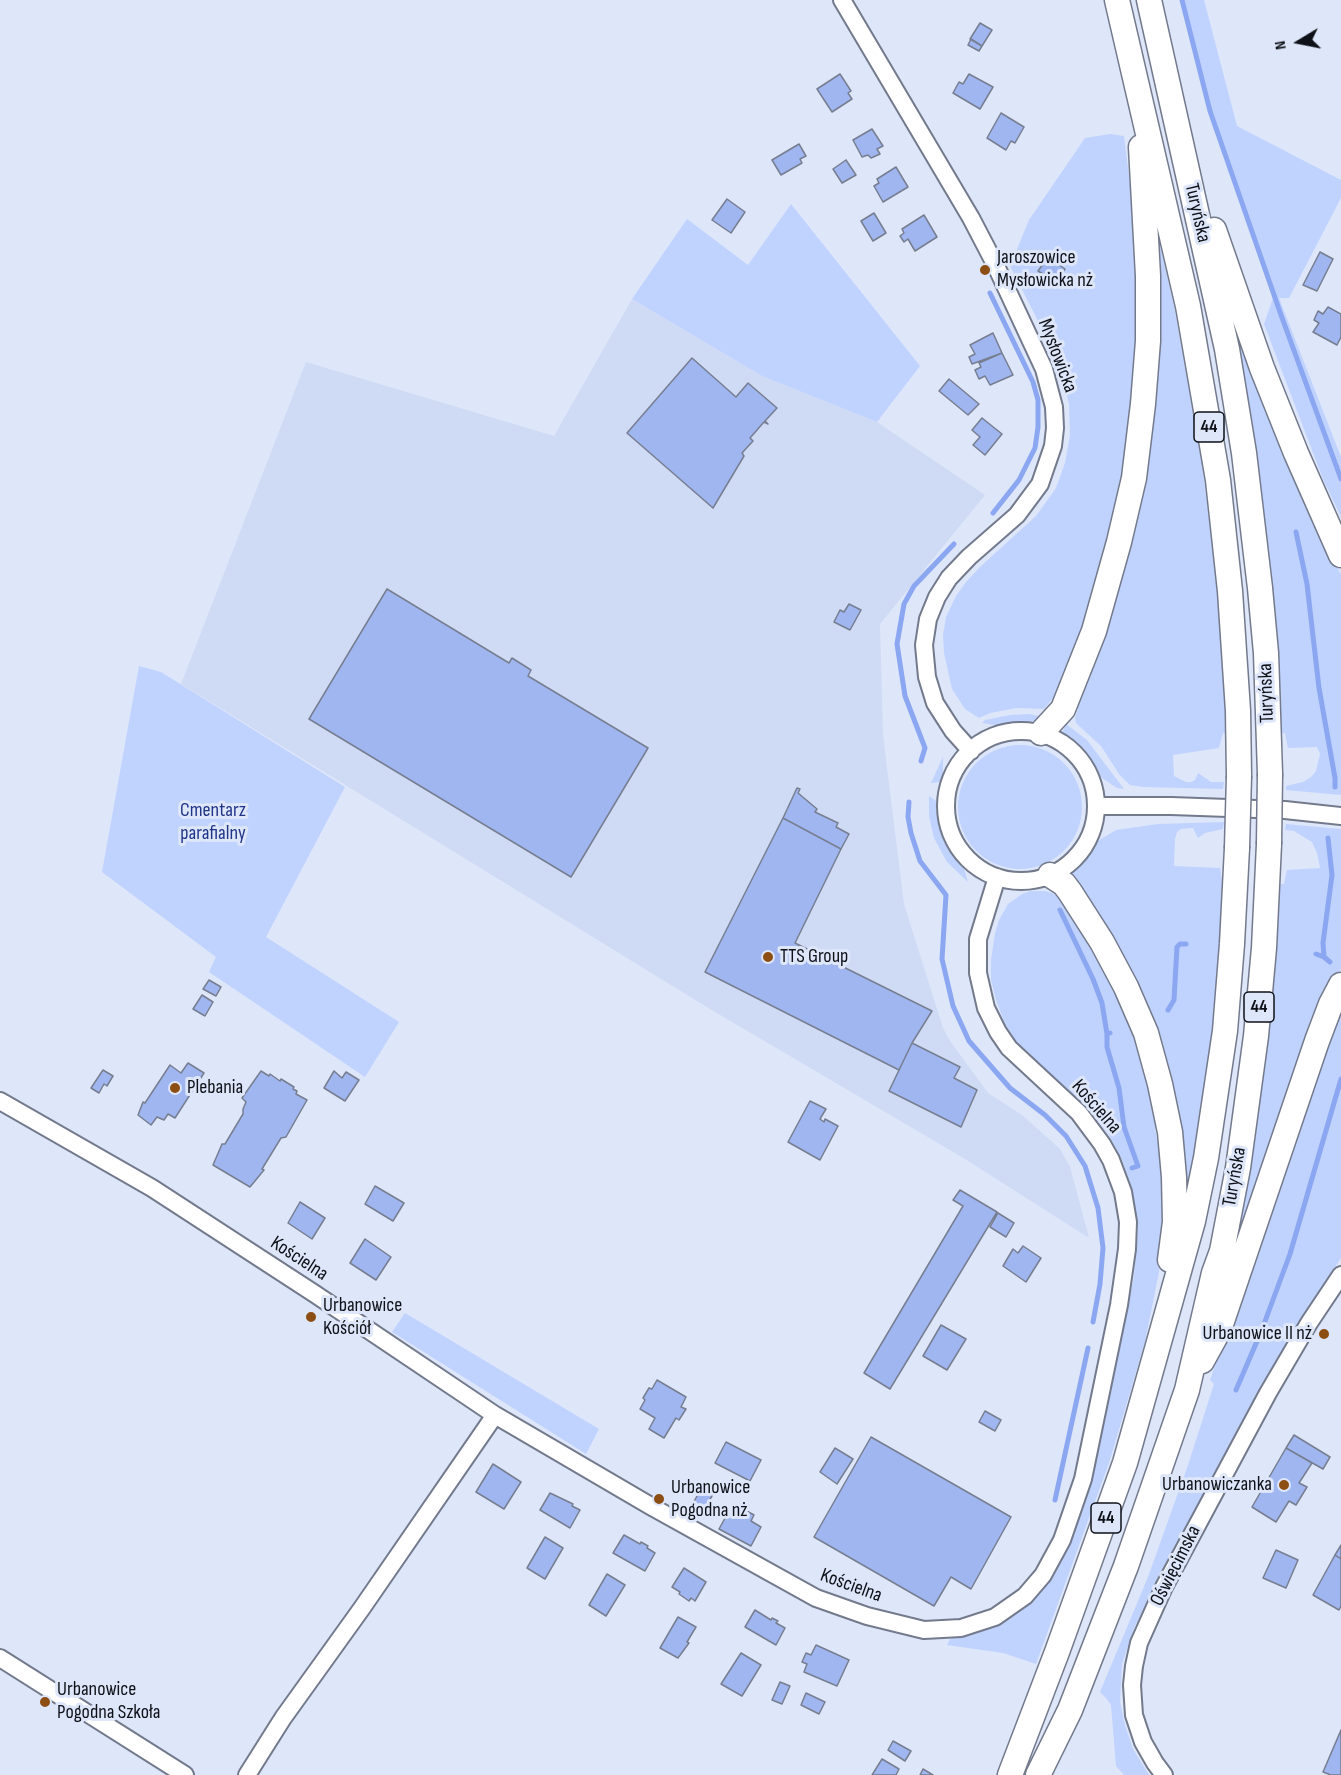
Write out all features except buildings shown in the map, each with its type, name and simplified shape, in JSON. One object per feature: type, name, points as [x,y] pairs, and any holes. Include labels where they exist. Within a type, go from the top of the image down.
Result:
[{"type":"highway","name":"Turyńska","points":[[1118,0],[1188,306],[1218,480],[1230,591],[1238,711],[1237,848],[1225,1031],[1206,1158],[1193,1221],[1159,1343]]},
{"type":"highway","name":"Turyńska","points":[[1149,0],[1227,349],[1244,453],[1263,620],[1270,774],[1264,948],[1256,1036],[1238,1168],[1222,1251],[1214,1273],[1187,1390]]},
{"type":"highway","points":[[1041,733],[1063,709],[1094,631],[1134,478],[1143,404],[1148,330],[1148,276],[1138,85]]},
{"type":"highway","points":[[1176,120],[1262,368],[1341,555]]},
{"type":"highway","points":[[1050,876],[1064,884],[1070,892],[1102,942],[1126,987],[1146,1034],[1160,1084],[1170,1132],[1175,1222],[1159,1343]]},
{"type":"highway","points":[[1187,1390],[1219,1330],[1317,1041],[1341,985]]},
{"type":"highway","name":"44","points":[[1010,1775],[1121,1474],[1159,1343]]},
{"type":"highway","name":"44","points":[[1038,1775],[1070,1710],[1090,1662],[1187,1390]]},
{"type":"street","name":"Mysłowicka","points":[[842,0],[986,247],[1044,369],[1054,407],[1053,446],[1040,484],[1017,515],[969,557],[949,578],[937,597],[928,619],[924,645],[927,677],[935,703],[953,731],[970,751]]},
{"type":"street","points":[[1023,730],[1041,733],[1059,741],[1075,753],[1086,768],[1094,786],[1096,806],[1094,823],[1088,840],[1078,855],[1065,867],[1050,876],[1032,880],[997,877],[980,868],[965,855],[954,839],[948,821],[946,802],[950,783],[958,765],[970,751],[986,740],[1004,733],[1023,730]]},
{"type":"street","points":[[1096,806],[1286,810],[1341,816]]},
{"type":"street","name":"Kościelna","points":[[0,1101],[161,1194],[315,1293],[495,1415],[654,1508],[816,1598],[867,1616],[924,1630],[961,1628],[995,1617],[1032,1589],[1043,1575],[1062,1539],[1083,1479],[1121,1296],[1128,1231],[1121,1186],[1102,1144],[1079,1113],[1009,1048],[986,1008],[978,973],[978,939],[997,877]]},
{"type":"street","name":"Oświęcimska","points":[[1164,1775],[1143,1742],[1134,1715],[1132,1685],[1139,1642],[1164,1587],[1257,1413],[1309,1323],[1341,1275]]},
{"type":"street","points":[[247,1775],[283,1718],[495,1415]]},
{"type":"street","points":[[0,1658],[185,1775]]},
{"type":"shaded area","points":[[632,299],[762,376],[877,422],[985,495],[880,624],[883,735],[904,904],[943,1028],[950,1041],[988,1093],[1022,1115],[1060,1149],[1070,1167],[1089,1238],[965,1159],[710,1009],[181,684],[306,362],[554,436]]},
{"type":"green space","points":[[1181,0],[1204,0],[1237,126],[1341,180],[1341,198],[1289,298],[1279,298],[1341,457],[1341,517],[1323,479],[1264,324],[1273,298],[1210,116]]},
{"type":"green space","points":[[1110,134],[1124,136],[1138,271],[1137,345],[1126,467],[1097,589],[1057,701],[1052,699],[1044,709],[1017,708],[990,713],[979,718],[965,709],[952,689],[944,653],[943,635],[946,617],[966,582],[1036,516],[1056,488],[1065,463],[1070,435],[1069,404],[1063,380],[1035,315],[1010,266],[1029,220],[1085,138]]},
{"type":"green space","points":[[791,204],[920,366],[877,422],[762,376],[632,299],[687,219],[748,265]]},
{"type":"green space","points":[[1156,228],[1174,306],[1203,470],[1221,620],[1226,702],[1226,733],[1223,733],[1219,748],[1173,755],[1174,776],[1191,782],[1195,780],[1198,773],[1211,782],[1224,782],[1223,789],[1130,785],[1119,774],[1101,746],[1076,723],[1078,709],[1073,707],[1105,619]]},
{"type":"green space","points":[[1222,272],[1319,525],[1341,575],[1341,795],[1286,790],[1286,786],[1303,782],[1311,777],[1316,771],[1320,754],[1317,747],[1288,748],[1285,733],[1279,734]]},
{"type":"green space","name":"Cmentarz parafialny","points":[[139,666],[161,672],[345,787],[266,937],[399,1022],[365,1077],[209,972],[216,957],[102,872]]},
{"type":"green space","points":[[1029,714],[1043,717],[1035,721],[995,725],[982,723],[985,720],[1010,715]]},
{"type":"green space","points":[[1066,724],[1087,740],[1124,789],[1117,788],[1102,778],[1083,750],[1062,733]]},
{"type":"green space","points":[[1020,745],[1044,750],[1064,763],[1077,783],[1082,807],[1077,831],[1064,851],[1044,864],[1020,869],[996,864],[976,851],[963,831],[958,807],[963,783],[976,763],[996,750]]},
{"type":"green space","points":[[943,757],[943,776],[940,782],[931,783]]},
{"type":"green space","points":[[929,796],[936,801],[936,812],[944,842],[964,869],[968,882],[947,862],[934,838],[929,816]]},
{"type":"green space","points":[[1224,822],[1223,829],[1205,833],[1198,838],[1193,828],[1181,829],[1177,832],[1175,839],[1174,866],[1220,868],[1223,888],[1226,888],[1212,1049],[1185,1217],[1117,953],[1069,872],[1079,867],[1098,841],[1116,830],[1158,824]]},
{"type":"green space","points":[[1286,824],[1341,829],[1341,969],[1327,990],[1228,1277],[1279,884],[1284,884],[1287,870],[1320,868],[1312,842],[1294,831],[1285,830]]},
{"type":"green space","points":[[1031,891],[1052,893],[1062,898],[1071,908],[1133,1025],[1160,1127],[1155,1128],[1160,1157],[1164,1213],[1159,1272],[1145,1342],[1109,1463],[1036,1664],[1003,1653],[947,1645],[950,1639],[986,1630],[1019,1612],[1048,1584],[1067,1549],[1091,1476],[1134,1277],[1138,1230],[1130,1183],[1122,1160],[1109,1135],[1079,1100],[1021,1048],[1005,1024],[996,1000],[991,980],[991,960],[999,920],[1008,904],[1022,894]]},
{"type":"green space","points":[[1341,1000],[1341,1258],[1300,1321],[1254,1400],[1134,1628],[1122,1664],[1120,1702],[1133,1749],[1149,1775],[1124,1775],[1116,1766],[1111,1705],[1100,1692],[1148,1577],[1188,1465],[1214,1384],[1210,1380]]},
{"type":"green space","points":[[405,1313],[599,1429],[586,1454],[392,1332]]},
{"type":"waterway","points":[[1182,0],[1210,111],[1341,479]]},
{"type":"waterway","points":[[990,293],[1033,382],[1038,400],[1035,448],[1019,480],[993,513]]},
{"type":"waterway","points":[[1296,532],[1307,584],[1319,688],[1335,787]]},
{"type":"waterway","points":[[921,761],[925,748],[905,696],[897,644],[904,604],[914,586],[954,544]]},
{"type":"waterway","points":[[909,802],[908,817],[920,861],[946,895],[942,959],[953,1006],[969,1041],[1010,1088],[1045,1115],[1066,1136],[1085,1166],[1098,1208],[1103,1248],[1100,1284],[1093,1322]]},
{"type":"waterway","points":[[1328,838],[1332,875],[1323,943],[1324,957],[1330,962]]},
{"type":"waterway","points":[[1060,910],[1093,979],[1102,1003],[1107,1034]]},
{"type":"waterway","points":[[1168,1010],[1174,1000],[1177,947],[1180,944],[1186,944]]},
{"type":"waterway","points":[[1316,954],[1324,957]]},
{"type":"waterway","points":[[1110,1033],[1107,1034],[1107,1047],[1119,1088],[1124,1127],[1138,1166],[1132,1168]]},
{"type":"waterway","points":[[1236,1390],[1261,1332],[1290,1254],[1341,1079]]},
{"type":"waterway","points":[[1055,1500],[1088,1348]]},
{"type":"place","name":"Jaroszowice Mysłowicka nż","points":[[985,270]]},
{"type":"place","name":"TTS Group","points":[[768,957]]},
{"type":"place","name":"Plebania","points":[[175,1088]]},
{"type":"place","name":"Urbanowice Kościół","points":[[311,1317]]},
{"type":"place","name":"Urbanowice II nż","points":[[1324,1334]]},
{"type":"place","name":"Urbanowiczanka","points":[[1284,1485]]},
{"type":"place","name":"Urbanowice Pogodna nż","points":[[659,1499]]},
{"type":"place","name":"Urbanowice Pogodna Szkoła","points":[[45,1702]]}]
